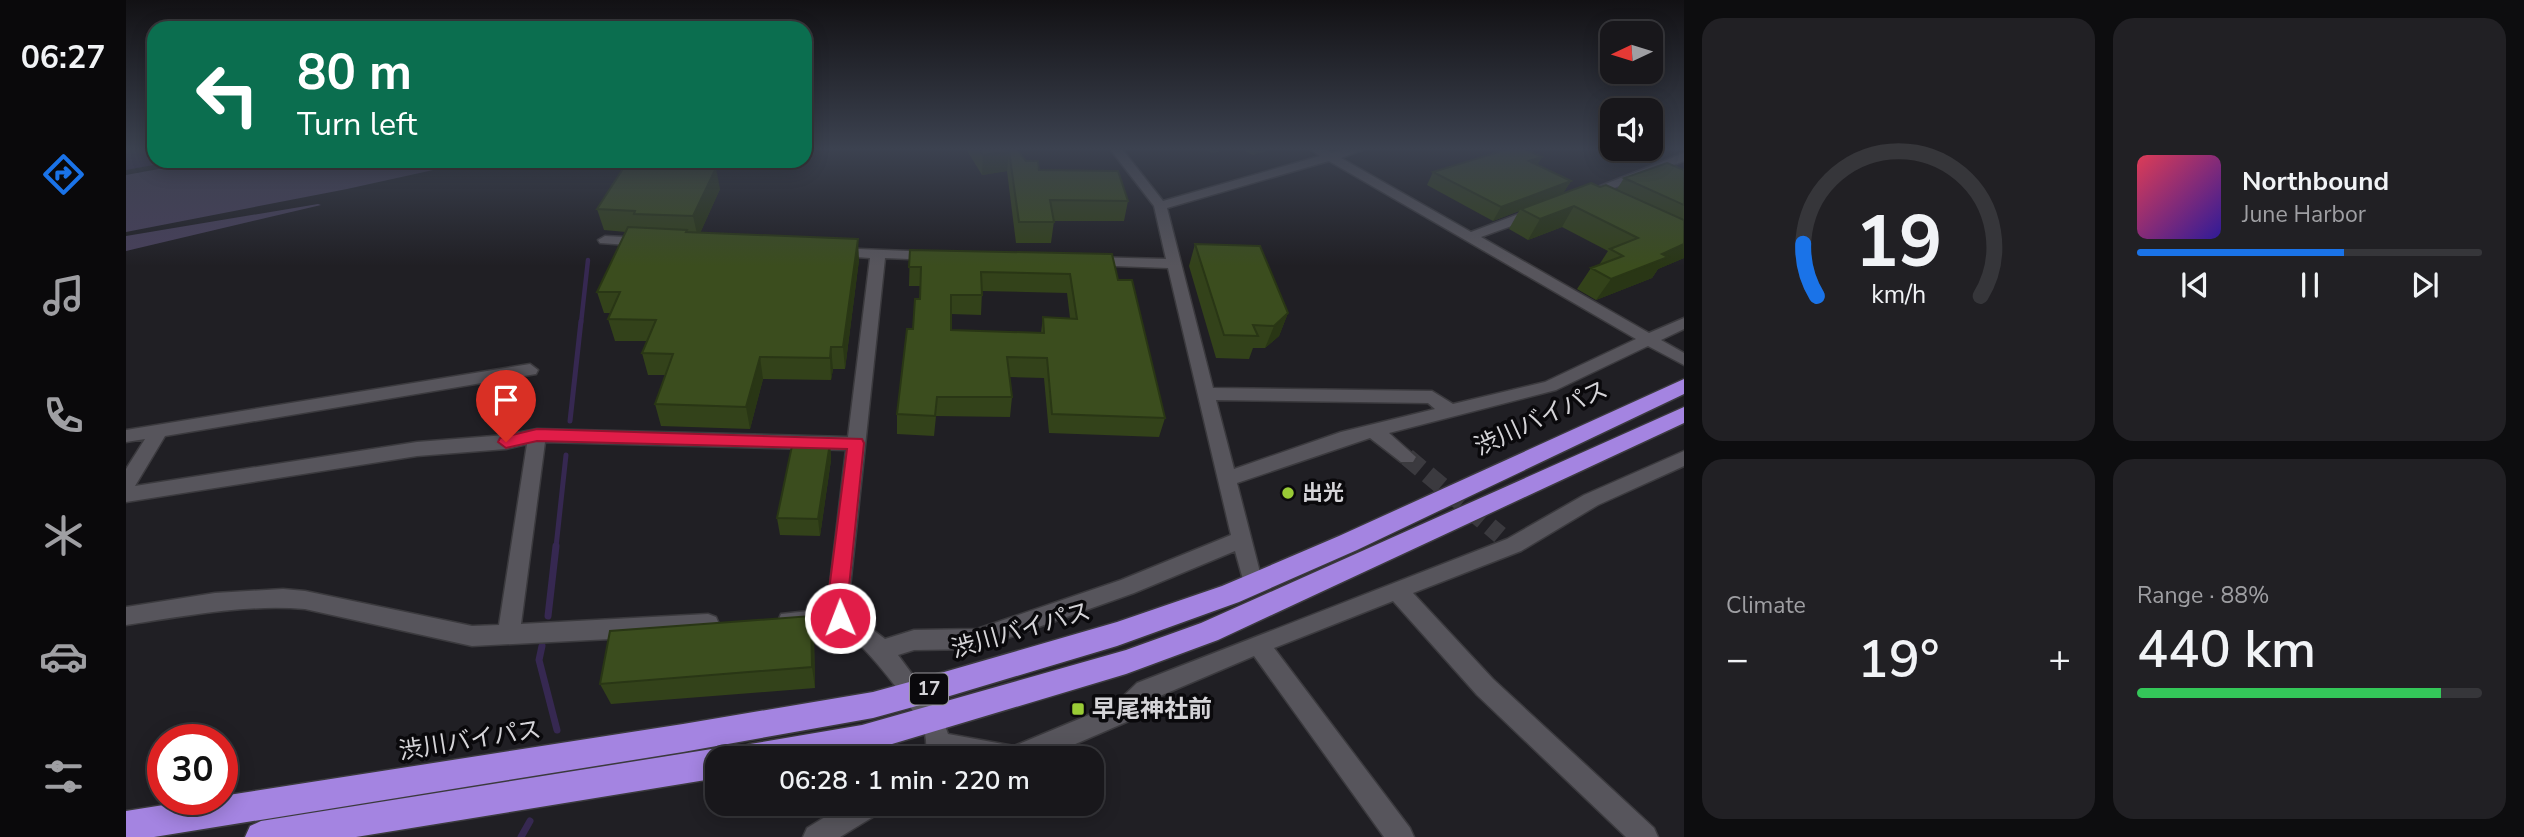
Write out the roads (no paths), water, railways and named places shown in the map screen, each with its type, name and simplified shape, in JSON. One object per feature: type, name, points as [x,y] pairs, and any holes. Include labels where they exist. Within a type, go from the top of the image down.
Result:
[{"type":"highway","name":"渋川バイパス","points":[[126,826],[683,738],[873,705],[913,694],[1117,634],[1253,584],[1684,386]]},
{"type":"highway","name":"17","points":[[821,746],[862,739],[936,740],[1126,662],[1209,632],[1684,414]]},
{"type":"highway","points":[[261,837],[705,765]]},
{"type":"street","points":[[1148,188],[1160,206],[1253,584]]},
{"type":"street","points":[[1160,206],[1224,188]]},
{"type":"street","points":[[1384,188],[1684,360]]},
{"type":"street","points":[[1586,197],[1607,188]]},
{"type":"street","points":[[1469,237],[1547,208]]},
{"type":"street","points":[[605,240],[659,243]]},
{"type":"street","points":[[823,251],[945,256]]},
{"type":"street","points":[[840,618],[837,606],[878,254]]},
{"type":"street","points":[[1080,261],[1174,264]]},
{"type":"street","points":[[1227,479],[1348,438],[1550,386],[1684,323]]},
{"type":"street","points":[[126,436],[530,370]]},
{"type":"street","points":[[1206,394],[1433,397],[1451,412]]},
{"type":"street","points":[[126,485],[159,431]]},
{"type":"street","points":[[1374,431],[1407,457]]},
{"type":"street","points":[[126,495],[417,449],[506,442],[537,435],[856,443]]},
{"type":"street","points":[[509,634],[537,435]]},
{"type":"street","points":[[771,621],[840,618],[862,632],[881,650],[913,694],[936,740],[1014,758],[1123,712],[1144,691],[1258,644],[1398,592],[1684,457]]},
{"type":"street","points":[[881,650],[915,640],[976,639],[1127,587],[1241,540]]},
{"type":"street","points":[[1398,592],[1485,687],[1646,837]]},
{"type":"street","points":[[126,616],[210,602],[278,597],[305,600],[472,636],[730,623]]},
{"type":"street","points":[[1258,644],[1378,810],[1401,837]]},
{"type":"street","points":[[816,837],[851,816]]},
{"type":"waterway","points":[[581,323],[588,260]]},
{"type":"waterway","points":[[570,421],[581,321]]},
{"type":"waterway","points":[[556,547],[566,455]]},
{"type":"waterway","points":[[548,616],[556,546]]},
{"type":"waterway","points":[[542,646],[539,660],[557,730]]},
{"type":"waterway","points":[[521,837],[530,821]]},
{"type":"tunnel","points":[[1407,457],[1500,535]]},
{"type":"place","name":"出光","points":[[1288,493]]},
{"type":"place","name":"早尾神社前","points":[[1078,709]]}]
